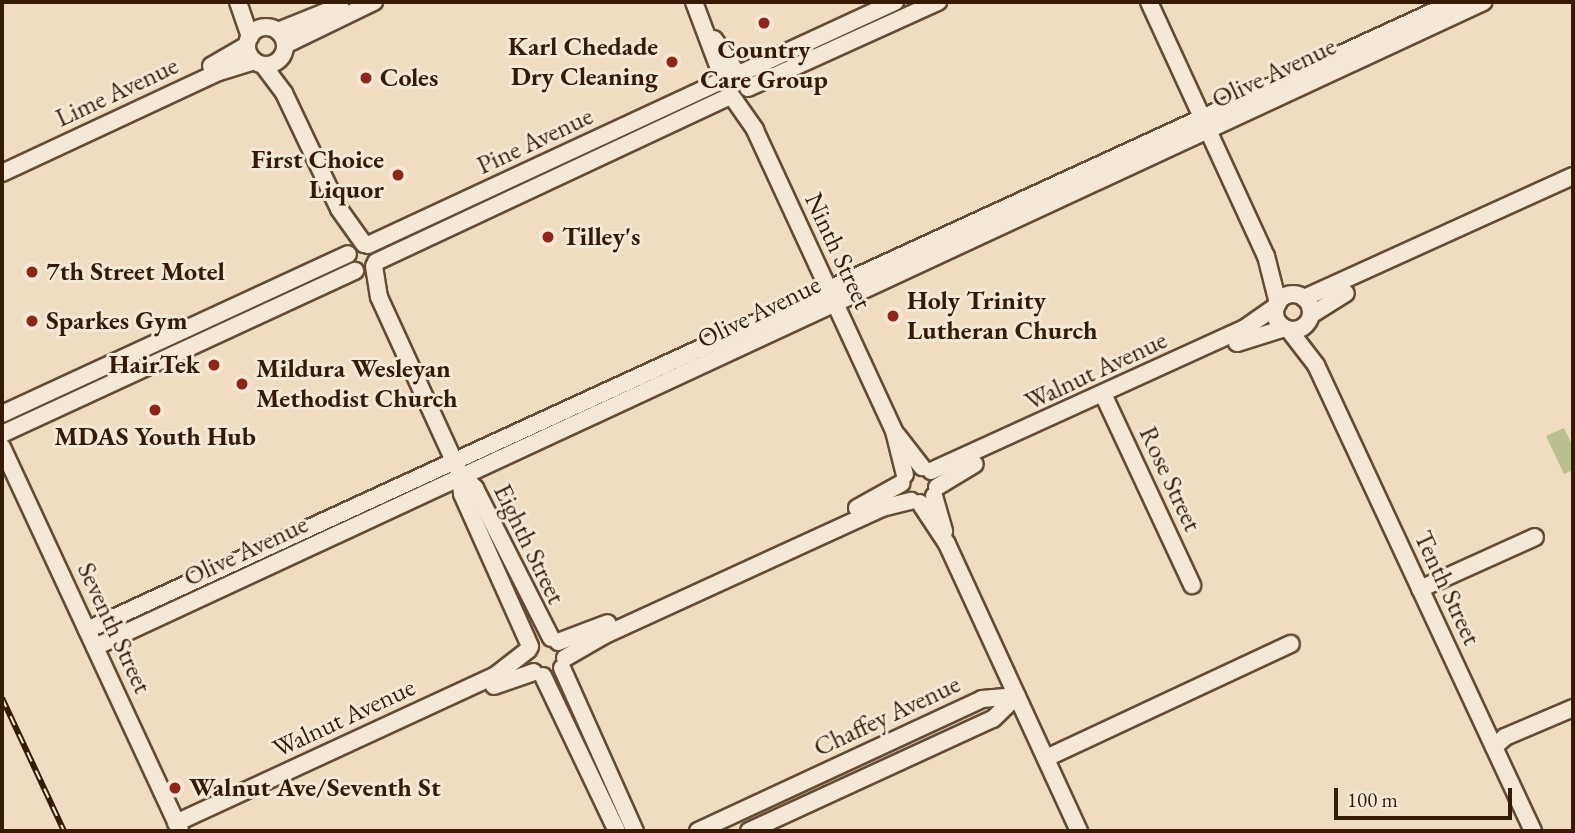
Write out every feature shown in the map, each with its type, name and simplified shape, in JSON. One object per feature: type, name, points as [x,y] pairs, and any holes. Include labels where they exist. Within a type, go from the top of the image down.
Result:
[{"type":"street","points":[[238,2],[248,41],[259,63],[284,93],[366,268]]},
{"type":"street","points":[[248,2],[278,41],[284,93]]},
{"type":"street","points":[[278,41],[349,2]]},
{"type":"street","points":[[278,41],[374,2]]},
{"type":"street","name":"Ninth Street","points":[[694,2],[894,431],[903,479],[926,497]]},
{"type":"street","name":"Pine Avenue","points":[[2,434],[366,268],[627,144],[895,2]]},
{"type":"street","name":"Pine Avenue","points":[[8,412],[357,248],[620,129],[885,26],[939,2]]},
{"type":"street","points":[[1149,2],[1266,256],[1277,305]]},
{"type":"street","name":"Olive Avenue","points":[[1205,124],[1454,2]]},
{"type":"street","name":"Olive Avenue","points":[[88,630],[458,468],[684,376],[832,296],[1205,124],[1483,2]]},
{"type":"street","points":[[877,10],[885,26]]},
{"type":"street","name":"Lime Avenue","points":[[2,162],[248,41],[278,41]]},
{"type":"street","name":"Lime Avenue","points":[[2,173],[219,72],[259,63],[278,41]]},
{"type":"street","points":[[620,129],[627,144]]},
{"type":"street","points":[[1266,256],[1301,297],[1573,176]]},
{"type":"street","points":[[1310,318],[1336,298],[1573,187]]},
{"type":"street","points":[[357,248],[366,268]]},
{"type":"street","points":[[329,263],[337,280]]},
{"type":"street","name":"Eighth Street","points":[[366,268],[458,468],[475,488],[564,663]]},
{"type":"street","name":"Walnut Avenue","points":[[178,827],[508,680],[538,674],[564,663],[605,635],[882,508],[926,497],[964,469],[1245,328],[1277,305],[1301,297]]},
{"type":"street","name":"Tenth Street","points":[[1301,297],[1310,318],[1316,365]]},
{"type":"street","name":"Tenth Street","points":[[1277,305],[1276,316],[1316,365],[1533,831]]},
{"type":"street","name":"Walnut Avenue","points":[[903,479],[1248,338],[1287,329],[1310,318]]},
{"type":"street","name":"Rose Street","points":[[1106,398],[1192,585]]},
{"type":"street","points":[[8,412],[21,425]]},
{"type":"street","name":"Ninth Street","points":[[894,431],[926,469],[926,497]]},
{"type":"street","name":"Seventh Street","points":[[2,447],[178,827]]},
{"type":"street","name":"Olive Avenue","points":[[95,647],[458,468]]},
{"type":"street","name":"Eighth Street","points":[[458,468],[462,494],[529,648],[528,662],[538,674]]},
{"type":"street","points":[[554,640],[869,503],[903,479]]},
{"type":"street","points":[[926,497],[1079,831]]},
{"type":"street","points":[[1420,589],[1535,537]]},
{"type":"street","name":"Walnut Avenue","points":[[178,827],[496,675],[529,648],[554,640]]},
{"type":"street","points":[[1046,758],[1291,644]]},
{"type":"street","points":[[564,663],[635,831]]},
{"type":"street","points":[[538,674],[617,831]]},
{"type":"street","name":"Chaffey Avenue","points":[[698,831],[982,699],[1017,696]]},
{"type":"street","name":"Chaffey Avenue","points":[[749,831],[993,719],[1017,696]]},
{"type":"street","points":[[1494,747],[1505,737],[1573,708]]},
{"type":"street","points":[[891,741],[901,762]]},
{"type":"street","points":[[764,800],[773,820]]},
{"type":"green space","points":[[1564,428],[1573,447],[1573,470],[1564,474],[1546,436]]},
{"type":"railway","points":[[2,698],[64,831]]},
{"type":"place","name":"Country Care Group","points":[[764,23]]},
{"type":"place","name":"Karl Chedade Dry Cleaning","points":[[672,62]]},
{"type":"place","name":"Coles","points":[[366,78]]},
{"type":"place","name":"First Choice Liquor","points":[[398,175]]},
{"type":"place","name":"Tilley's","points":[[548,237]]},
{"type":"place","name":"7th Street Motel","points":[[32,272]]},
{"type":"place","name":"Holy Trinity Lutheran Church","points":[[893,316]]},
{"type":"place","name":"Sparkes Gym","points":[[32,321]]},
{"type":"place","name":"HairTek","points":[[214,365]]},
{"type":"place","name":"Mildura Wesleyan Methodist Church","points":[[242,384]]},
{"type":"place","name":"MDAS Youth Hub","points":[[155,410]]},
{"type":"place","name":"Walnut Ave/Seventh St","points":[[175,788]]}]
